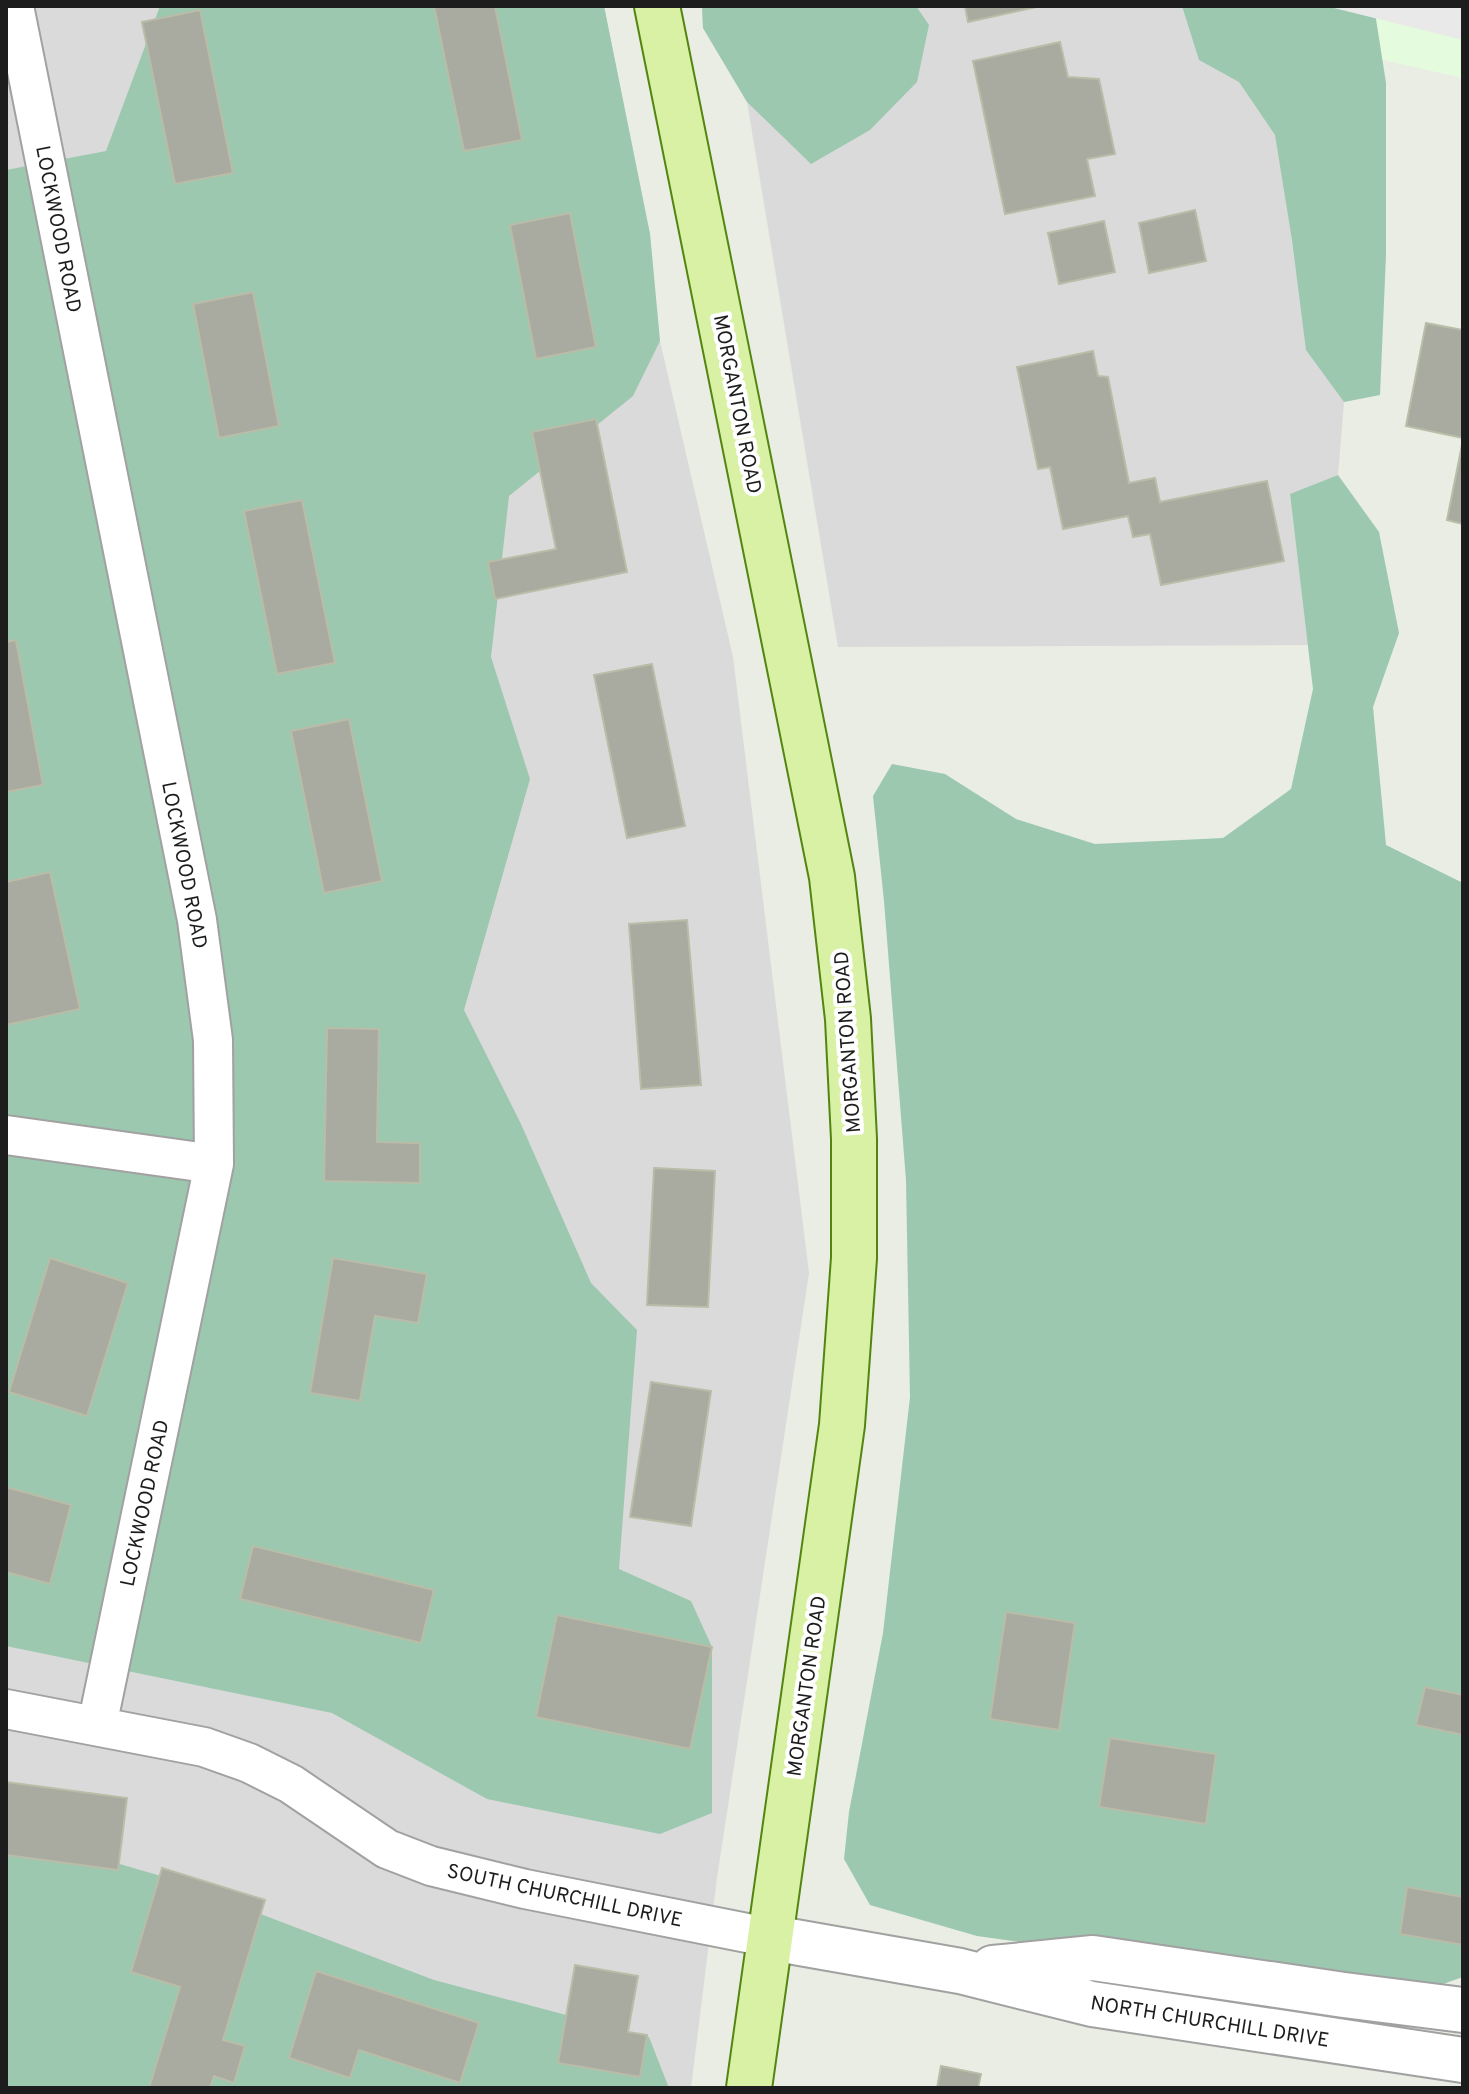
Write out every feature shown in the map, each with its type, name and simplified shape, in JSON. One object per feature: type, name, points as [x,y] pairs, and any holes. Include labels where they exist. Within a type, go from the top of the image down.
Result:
[{"type":"main road","name":"MORGANTON ROAD","points":[[657,6],[832,877],[848,1019],[854,1139],[854,1258],[842,1425],[749,2088]]},
{"type":"street","name":"LOCKWOOD ROAD","points":[[14,6],[197,920],[213,1040],[214,1164],[97,1726]]},
{"type":"street","points":[[6,1135],[214,1164]]},
{"type":"street","name":"SOUTH CHURCHILL DRIVE","points":[[6,1709],[204,1747],[249,1763],[291,1784],[387,1849],[431,1866],[525,1889],[772,1938]]},
{"type":"street","name":"NORTH CHURCHILL DRIVE","points":[[772,1938],[960,1971],[1092,2004],[1463,2060]]},
{"type":"street","name":"NORTH CHURCHILL DRIVE","points":[[960,1971],[1093,1958],[1463,2010]]},
{"type":"shaded area","points":[[6,6],[604,6],[650,234],[660,341],[733,657],[809,1273],[717,1878],[691,2088],[6,2088]]},
{"type":"shaded area","points":[[160,6],[604,6],[650,234],[660,341],[633,396],[509,496],[491,657],[530,779],[464,1010],[521,1124],[591,1283],[637,1330],[619,1569],[691,1601],[712,1647],[712,1813],[660,1834],[487,1799],[332,1713],[6,1646],[6,170],[106,151]]},
{"type":"shaded area","points":[[702,6],[1317,6],[1344,402],[1338,475],[1290,495],[1308,645],[838,647],[747,102],[703,28]]},
{"type":"shaded area","points":[[702,6],[916,6],[929,25],[917,82],[870,130],[811,164],[747,102],[703,28]]},
{"type":"shaded area","points":[[1182,6],[1374,6],[1386,83],[1386,255],[1380,395],[1344,402],[1306,350],[1275,135],[1239,82],[1199,60]]},
{"type":"shaded area","points":[[1317,6],[1463,6],[1463,78],[1320,46]]},
{"type":"shaded area","points":[[1331,6],[1463,6],[1463,40],[1330,7]]},
{"type":"shaded area","points":[[1338,475],[1379,532],[1399,633],[1373,707],[1386,845],[1463,883],[1463,1977],[1417,1993],[1344,1988],[977,1936],[870,1905],[844,1859],[849,1812],[883,1633],[910,1397],[906,1180],[873,796],[892,764],[945,774],[1016,819],[1095,844],[1223,838],[1291,789],[1313,689],[1290,494]]},
{"type":"shaded area","points":[[6,1831],[161,1876],[434,1980],[649,2037],[669,2088],[6,2088]]},
{"type":"building","points":[[434,6],[495,6],[522,140],[464,151]]},
{"type":"building","points":[[965,6],[1041,6],[968,22]]},
{"type":"building","points":[[200,10],[233,173],[175,184],[142,22]]},
{"type":"building","points":[[1060,42],[1068,77],[1099,79],[1115,154],[1087,159],[1095,196],[1005,214],[973,61]]},
{"type":"building","points":[[1195,210],[1206,261],[1149,273],[1139,223]]},
{"type":"building","points":[[570,213],[596,347],[536,359],[510,225]]},
{"type":"building","points":[[1104,221],[1115,272],[1059,284],[1048,233]]},
{"type":"building","points":[[253,292],[279,426],[219,438],[193,304]]},
{"type":"building","points":[[1426,323],[1463,330],[1463,438],[1406,426]]},
{"type":"building","points":[[1093,351],[1098,376],[1108,377],[1129,483],[1155,478],[1160,502],[1267,481],[1284,561],[1161,585],[1150,534],[1133,537],[1128,516],[1063,529],[1050,467],[1038,469],[1017,367]]},
{"type":"building","points":[[596,419],[627,572],[495,599],[488,562],[556,549],[532,432]]},
{"type":"building","points":[[1463,440],[1463,524],[1447,520]]},
{"type":"building","points":[[302,500],[335,663],[277,674],[244,511]]},
{"type":"building","points":[[16,640],[43,785],[6,792],[6,642]]},
{"type":"building","points":[[652,664],[685,826],[627,838],[594,675]]},
{"type":"building","points":[[349,719],[382,881],[324,893],[291,731]]},
{"type":"building","points":[[50,872],[80,1009],[6,1025],[6,882]]},
{"type":"building","points":[[687,920],[701,1085],[641,1089],[629,924]]},
{"type":"building","points":[[327,1028],[379,1029],[377,1142],[420,1143],[420,1183],[324,1181]]},
{"type":"building","points":[[654,1168],[715,1171],[708,1307],[647,1305]]},
{"type":"building","points":[[50,1258],[128,1283],[87,1416],[9,1392]]},
{"type":"building","points":[[333,1258],[427,1274],[418,1323],[375,1316],[360,1401],[310,1393]]},
{"type":"building","points":[[651,1382],[711,1391],[691,1526],[630,1517]]},
{"type":"building","points":[[6,1487],[71,1505],[50,1584],[6,1572]]},
{"type":"building","points":[[253,1546],[434,1590],[421,1643],[240,1599]]},
{"type":"building","points":[[1006,1612],[1075,1623],[1059,1730],[990,1719]]},
{"type":"building","points":[[557,1615],[712,1647],[690,1749],[536,1717]]},
{"type":"building","points":[[1425,1687],[1463,1695],[1463,1735],[1416,1725]]},
{"type":"building","points":[[1110,1738],[1216,1754],[1206,1824],[1099,1807]]},
{"type":"building","points":[[6,1782],[127,1798],[118,1870],[6,1855]]},
{"type":"building","points":[[162,1868],[265,1900],[223,2040],[245,2046],[234,2083],[214,2076],[210,2088],[149,2088],[180,1987],[131,1972]]},
{"type":"building","points":[[1407,1887],[1463,1897],[1463,1945],[1400,1934]]},
{"type":"building","points":[[575,1965],[638,1976],[628,2032],[647,2035],[640,2077],[558,2063]]},
{"type":"building","points":[[316,1971],[479,2023],[460,2083],[359,2050],[350,2078],[289,2058]]},
{"type":"building","points":[[941,2066],[981,2074],[978,2088],[937,2088]]}]
